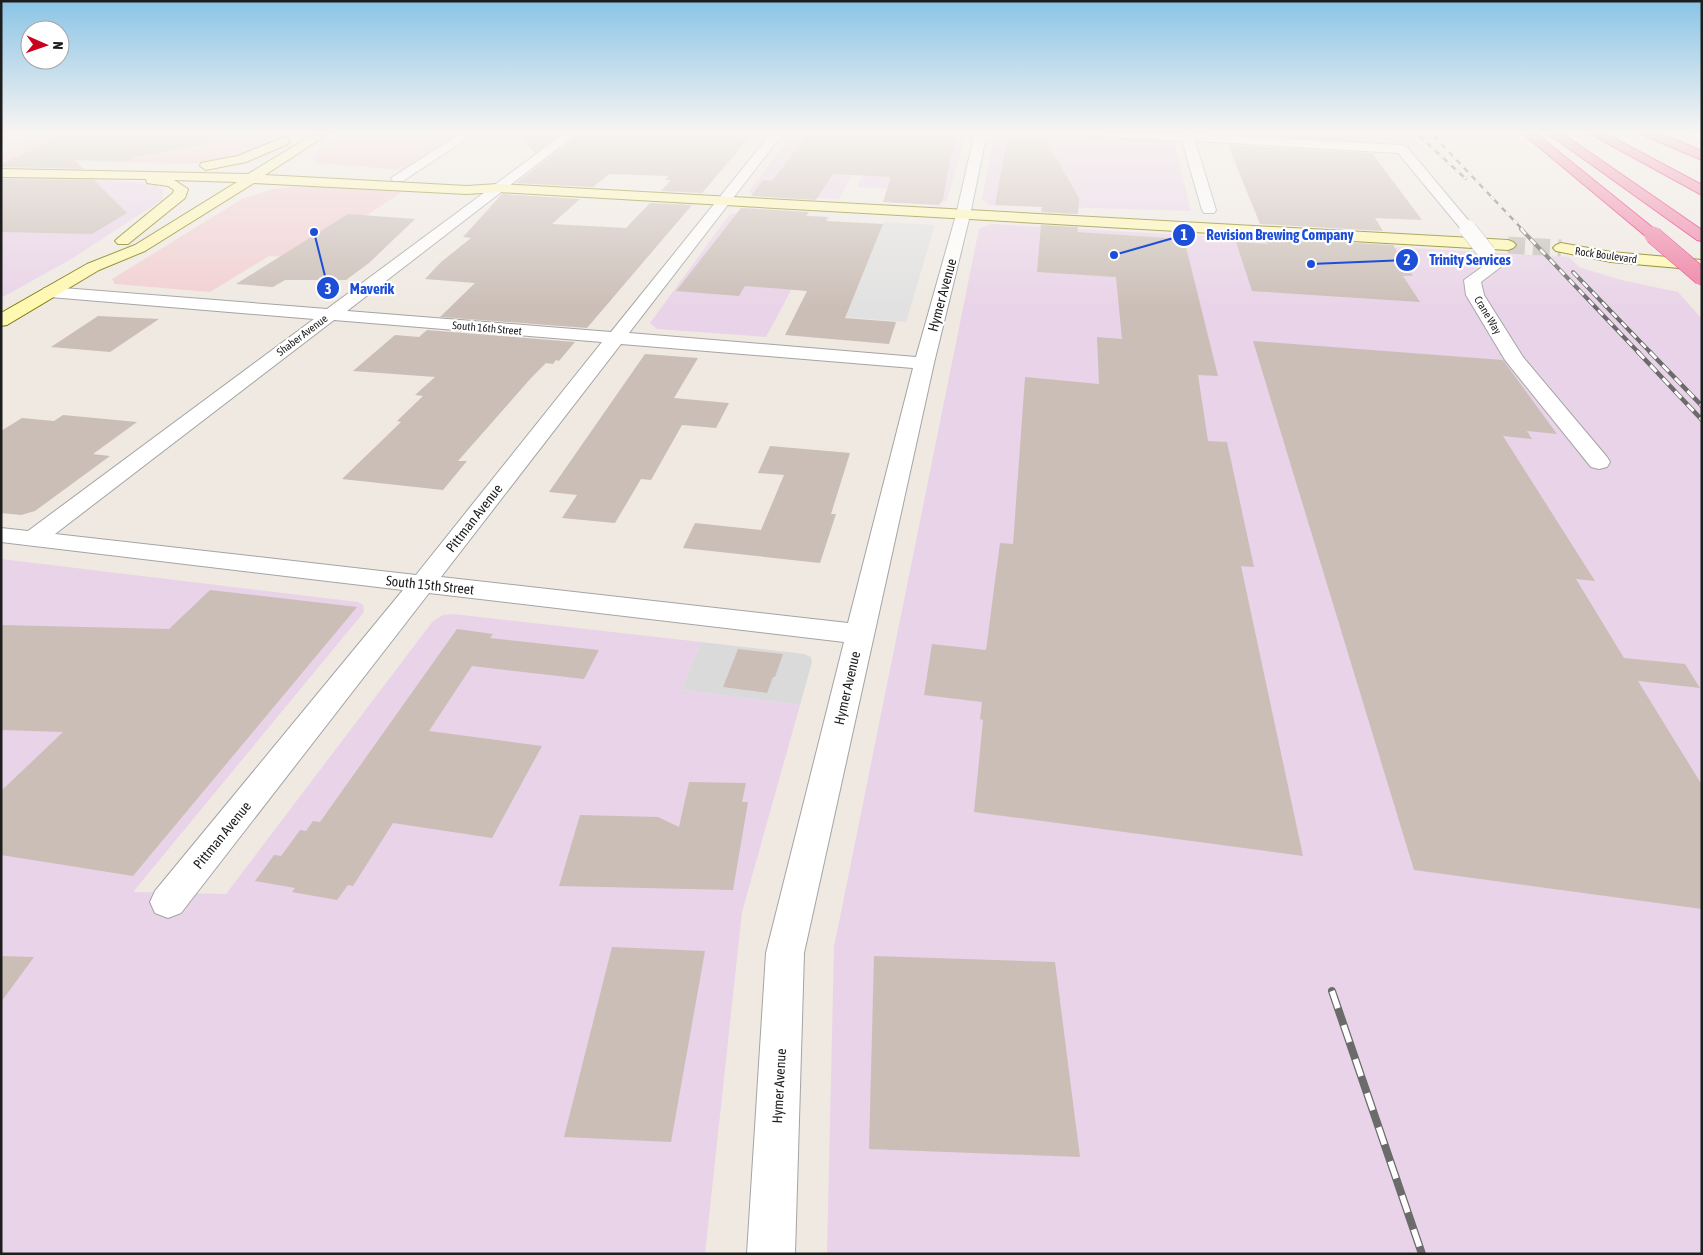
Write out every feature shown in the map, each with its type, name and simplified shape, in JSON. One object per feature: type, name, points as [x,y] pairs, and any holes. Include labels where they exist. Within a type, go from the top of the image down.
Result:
[{"type":"highway","points":[[1599,191],[1702,277]]},
{"type":"highway","points":[[1636,191],[1702,237]]},
{"type":"main road","points":[[123,241],[176,198],[181,191]]},
{"type":"main road","points":[[93,267],[101,255],[206,191]]},
{"type":"main road","points":[[188,219],[225,191]]},
{"type":"main road","points":[[1,320],[93,267],[140,248],[188,219],[238,194],[252,191]]},
{"type":"main road","points":[[543,191],[1508,245]]},
{"type":"main road","name":"Rock Boulevard","points":[[1702,256],[1609,249],[1561,248],[1611,257],[1702,265]]},
{"type":"street","name":"Shaber Avenue","points":[[33,539],[495,191]]},
{"type":"street","name":"Pittman Avenue","points":[[168,902],[732,191]]},
{"type":"street","name":"Hymer Avenue","points":[[771,1254],[786,953],[859,634],[924,363],[968,191]]},
{"type":"street","points":[[1203,191],[1209,210]]},
{"type":"street","name":"Crane Way","points":[[1437,191],[1487,253],[1494,266],[1472,280],[1474,295],[1515,360],[1599,462]]},
{"type":"street","name":"South 16th Street","points":[[50,292],[924,363]]},
{"type":"street","name":"South 15th Street","points":[[1,535],[859,634]]},
{"type":"shaded area","points":[[1,191],[163,191],[162,200],[73,258],[1,298]]},
{"type":"shaded area","points":[[268,191],[402,192],[304,257],[269,256],[210,292],[115,284],[112,279],[242,199]]},
{"type":"shaded area","points":[[749,191],[843,191],[839,199],[753,194]]},
{"type":"shaded area","points":[[911,191],[950,191],[947,200],[938,204]]},
{"type":"shaded area","points":[[984,191],[1186,191],[1191,211],[990,205],[982,199]]},
{"type":"shaded area","points":[[739,212],[830,217],[766,337],[657,329],[650,323],[729,215]]},
{"type":"shaded area","points":[[884,222],[935,225],[906,322],[844,317]]},
{"type":"shaded area","points":[[991,224],[1569,257],[1579,267],[1621,280],[1678,292],[1702,319],[1702,1254],[827,1254],[834,947],[979,229]]},
{"type":"shaded area","points":[[1,559],[358,602],[363,605],[364,612],[133,892],[226,894],[433,621],[443,615],[453,614],[701,642],[682,690],[800,705],[742,912],[705,1254],[1,1254]]},
{"type":"shaded area","points":[[701,642],[804,654],[811,657],[812,662],[800,705],[682,690]]},
{"type":"building","points":[[1,191],[105,191],[127,213],[92,234],[1,232]]},
{"type":"building","points":[[661,191],[704,191],[702,193]]},
{"type":"building","points":[[755,191],[822,191],[816,200],[751,196]]},
{"type":"building","points":[[887,191],[945,191],[943,200],[939,205],[883,202]]},
{"type":"building","points":[[998,191],[1075,191],[1079,198],[1078,214],[1041,212],[1042,207],[995,205]]},
{"type":"building","points":[[1246,191],[1400,191],[1422,220],[1375,218],[1383,231],[1260,224]]},
{"type":"building","points":[[502,194],[580,199],[552,224],[626,228],[650,203],[692,205],[587,328],[440,317],[475,283],[425,279],[441,262],[471,238],[463,237]]},
{"type":"building","points":[[741,208],[809,212],[806,216],[827,217],[826,221],[883,224],[845,318],[896,322],[889,344],[785,335],[807,291],[745,286],[739,296],[676,291]]},
{"type":"building","points":[[348,214],[415,219],[369,263],[346,280],[285,280],[273,287],[236,284]]},
{"type":"building","points":[[1041,225],[1078,227],[1077,232],[1184,239],[1218,376],[1198,375],[1208,441],[1227,442],[1254,567],[1241,566],[1303,856],[974,812],[983,720],[980,719],[982,702],[924,695],[932,644],[986,650],[1000,543],[1013,544],[1025,377],[1099,384],[1097,337],[1122,339],[1116,277],[1037,272]]},
{"type":"building","points":[[1265,238],[1393,245],[1413,276],[1403,276],[1420,302],[1252,291],[1236,242],[1268,244]]},
{"type":"building","points":[[98,316],[159,319],[110,352],[51,347]]},
{"type":"building","points":[[427,330],[575,342],[559,361],[556,360],[553,364],[546,363],[531,378],[458,461],[467,461],[443,490],[342,479],[401,422],[397,421],[423,396],[415,395],[435,377],[353,371],[395,335],[419,337]]},
{"type":"building","points":[[1253,341],[1503,360],[1557,434],[1527,431],[1532,439],[1503,436],[1595,581],[1576,579],[1624,658],[1685,664],[1700,688],[1638,681],[1702,785],[1702,909],[1414,870]]},
{"type":"building","points":[[645,354],[698,358],[674,398],[729,403],[716,428],[682,425],[651,480],[641,479],[615,523],[562,518],[577,495],[549,492]]},
{"type":"building","points":[[63,415],[137,422],[93,454],[110,456],[35,511],[21,515],[1,513],[1,431],[22,418],[54,421]]},
{"type":"building","points":[[770,446],[850,453],[831,514],[836,514],[820,563],[683,548],[695,523],[761,530],[784,475],[758,473]]},
{"type":"building","points":[[210,590],[357,607],[133,876],[1,855],[1,791],[63,732],[1,730],[1,625],[169,629]]},
{"type":"building","points":[[457,629],[493,634],[490,638],[599,650],[584,679],[472,666],[429,731],[542,746],[492,838],[393,823],[353,886],[348,885],[337,900],[292,892],[295,888],[255,881],[274,855],[281,856],[300,830],[306,831],[313,821],[320,822]]},
{"type":"building","points":[[738,649],[783,654],[767,693],[723,687]]},
{"type":"building","points":[[689,782],[746,783],[742,802],[748,802],[733,890],[559,886],[580,815],[658,817],[679,827]]},
{"type":"building","points":[[612,947],[705,951],[671,1142],[564,1137]]},
{"type":"building","points":[[1,956],[34,957],[1,1002]]},
{"type":"building","points":[[874,956],[1055,962],[1080,1157],[869,1149]]},
{"type":"tunnel","points":[[1508,245],[1561,248]]},
{"type":"railway","points":[[1486,191],[1523,230]]},
{"type":"railway","points":[[1521,229],[1639,353]]},
{"type":"railway","points":[[1573,272],[1651,353]]},
{"type":"railway","points":[[1638,352],[1702,420]]},
{"type":"railway","points":[[1650,352],[1702,406]]},
{"type":"railway","points":[[1332,991],[1422,1254]]},
{"type":"place","name":"Maverik","points":[[314,232]]},
{"type":"place","name":"Revision Brewing Company","points":[[1114,255]]},
{"type":"place","name":"Trinity Services","points":[[1311,264]]}]
